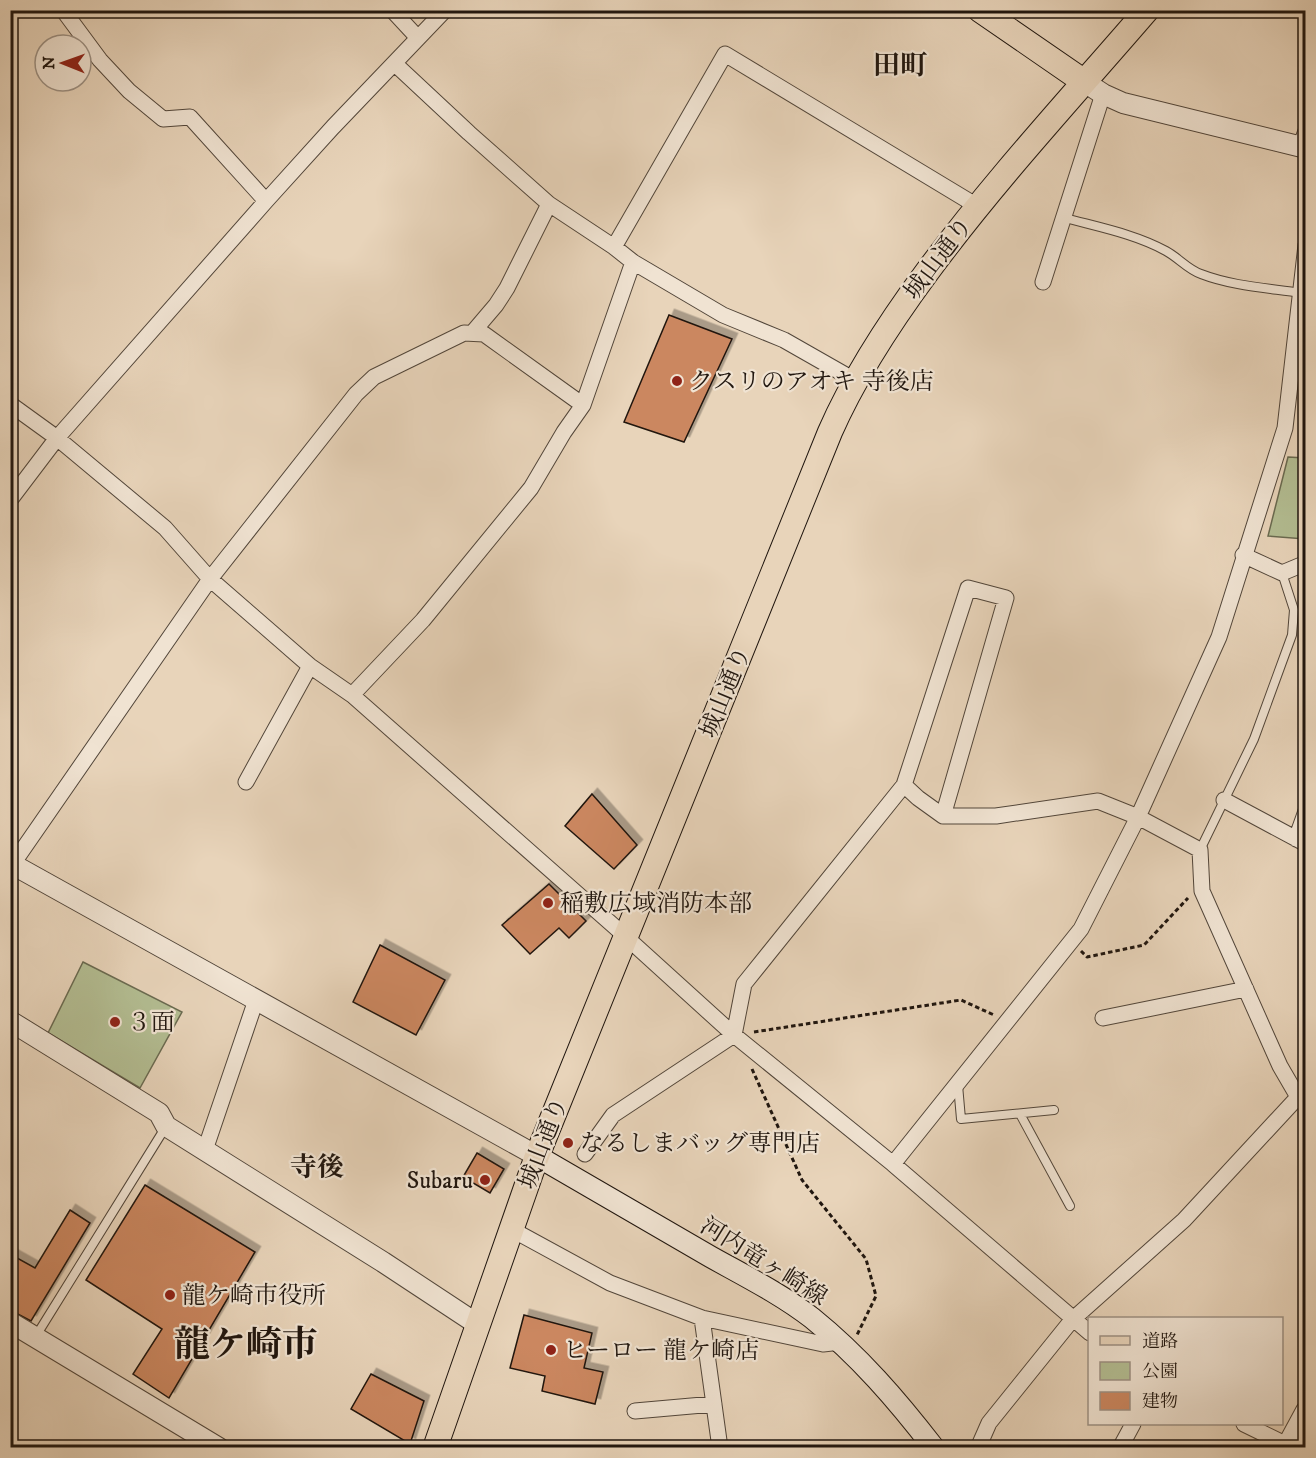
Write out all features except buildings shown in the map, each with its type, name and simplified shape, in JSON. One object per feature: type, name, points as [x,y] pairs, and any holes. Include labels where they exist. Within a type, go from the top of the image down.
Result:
[{"type":"main road","points":[[980,10],[1083,81]]},
{"type":"main road","name":"城山通り","points":[[435,1448],[537,1156],[830,432],[856,381],[907,300],[977,206],[1146,10]]},
{"type":"main road","name":"河内竜ヶ崎線","points":[[537,1156],[810,1316],[845,1346],[900,1403],[934,1448]]},
{"type":"street","points":[[63,10],[100,60],[129,91],[163,119],[190,117],[266,201]]},
{"type":"street","points":[[392,10],[418,38]]},
{"type":"street","points":[[10,500],[57,438],[266,201],[445,10]]},
{"type":"street","points":[[614,247],[724,54],[977,206]]},
{"type":"street","points":[[394,63],[549,204],[633,262],[723,315],[784,340],[856,381]]},
{"type":"street","points":[[1083,81],[1103,94],[1150,110],[1304,142]]},
{"type":"street","points":[[1042,282],[1065,218],[1103,94]]},
{"type":"street","points":[[473,332],[507,288],[549,204]]},
{"type":"street","points":[[893,1164],[1081,929],[1138,817],[1218,638],[1285,428],[1305,245]]},
{"type":"street","points":[[352,695],[423,620],[531,488],[583,405],[633,262]]},
{"type":"street","points":[[537,1156],[11,865],[210,579],[356,394],[374,377],[464,333],[473,332],[484,334],[583,405]]},
{"type":"street","points":[[10,404],[57,438],[165,528],[210,579],[310,666],[352,695],[734,1035],[893,1164],[1088,1332]]},
{"type":"street","points":[[1244,555],[1281,573],[1305,563]]},
{"type":"street","points":[[585,1154],[613,1115],[734,1035],[744,984],[904,786],[968,588],[1006,598],[943,816]]},
{"type":"street","points":[[246,782],[310,666]]},
{"type":"street","points":[[904,786],[943,816],[996,816],[1098,801],[1138,817],[1200,850],[1202,891],[1280,1066],[1302,1099],[1184,1220],[1072,1320],[989,1423],[978,1448]]},
{"type":"street","points":[[1224,800],[1301,842],[1305,811]]},
{"type":"street","points":[[1103,1018],[1246,989]]},
{"type":"street","points":[[205,1150],[256,1000]]},
{"type":"street","points":[[10,1021],[159,1113],[166,1126],[383,1262],[477,1324]]},
{"type":"street","points":[[511,1229],[610,1283],[702,1318],[823,1344],[845,1346]]},
{"type":"street","points":[[702,1318],[714,1404],[714,1447]]},
{"type":"street","points":[[10,1322],[219,1448]]},
{"type":"street","points":[[635,1411],[714,1404]]},
{"type":"street","points":[[1246,1425],[1287,1446],[1305,1411]]},
{"type":"street","points":[[1120,1448],[1132,1425]]},
{"type":"lane","points":[[1065,218],[1146,242],[1166,251],[1199,274],[1219,280],[1301,293]]},
{"type":"lane","points":[[1200,850],[1254,739],[1292,635],[1294,610],[1281,573]]},
{"type":"lane","points":[[958,1083],[961,1119],[1054,1110]]},
{"type":"lane","points":[[1020,1114],[1070,1206]]},
{"type":"lane","points":[[36,1336],[166,1126]]},
{"type":"path","points":[[1072,940],[1087,957],[1144,945],[1201,885]]},
{"type":"path","points":[[734,1035],[961,1000],[1008,1021]]},
{"type":"path","points":[[754,1051],[752,1069],[802,1180],[866,1259],[876,1296],[845,1346]]},
{"type":"green space","points":[[1288,457],[1305,458],[1305,539],[1268,536]]},
{"type":"green space","name":"３面","points":[[83,962],[182,1012],[140,1088],[48,1033]]},
{"type":"place","name":"クスリのアオキ 寺後店","points":[[677,381]]},
{"type":"place","name":"稲敷広域消防本部","points":[[548,903]]},
{"type":"place","name":"３面","points":[[115,1022]]},
{"type":"place","name":"なるしまバッグ専門店","points":[[568,1143]]},
{"type":"place","name":"Subaru","points":[[485,1180]]},
{"type":"place","name":"龍ケ崎市役所","points":[[170,1295]]},
{"type":"place","name":"ヒーロー 龍ケ崎店","points":[[551,1350]]},
{"type":"district","name":"田町","points":[[900,65]]},
{"type":"district","name":"寺後","points":[[317,1167]]},
{"type":"district","name":"龍ケ崎市","points":[[246,1343]]}]
